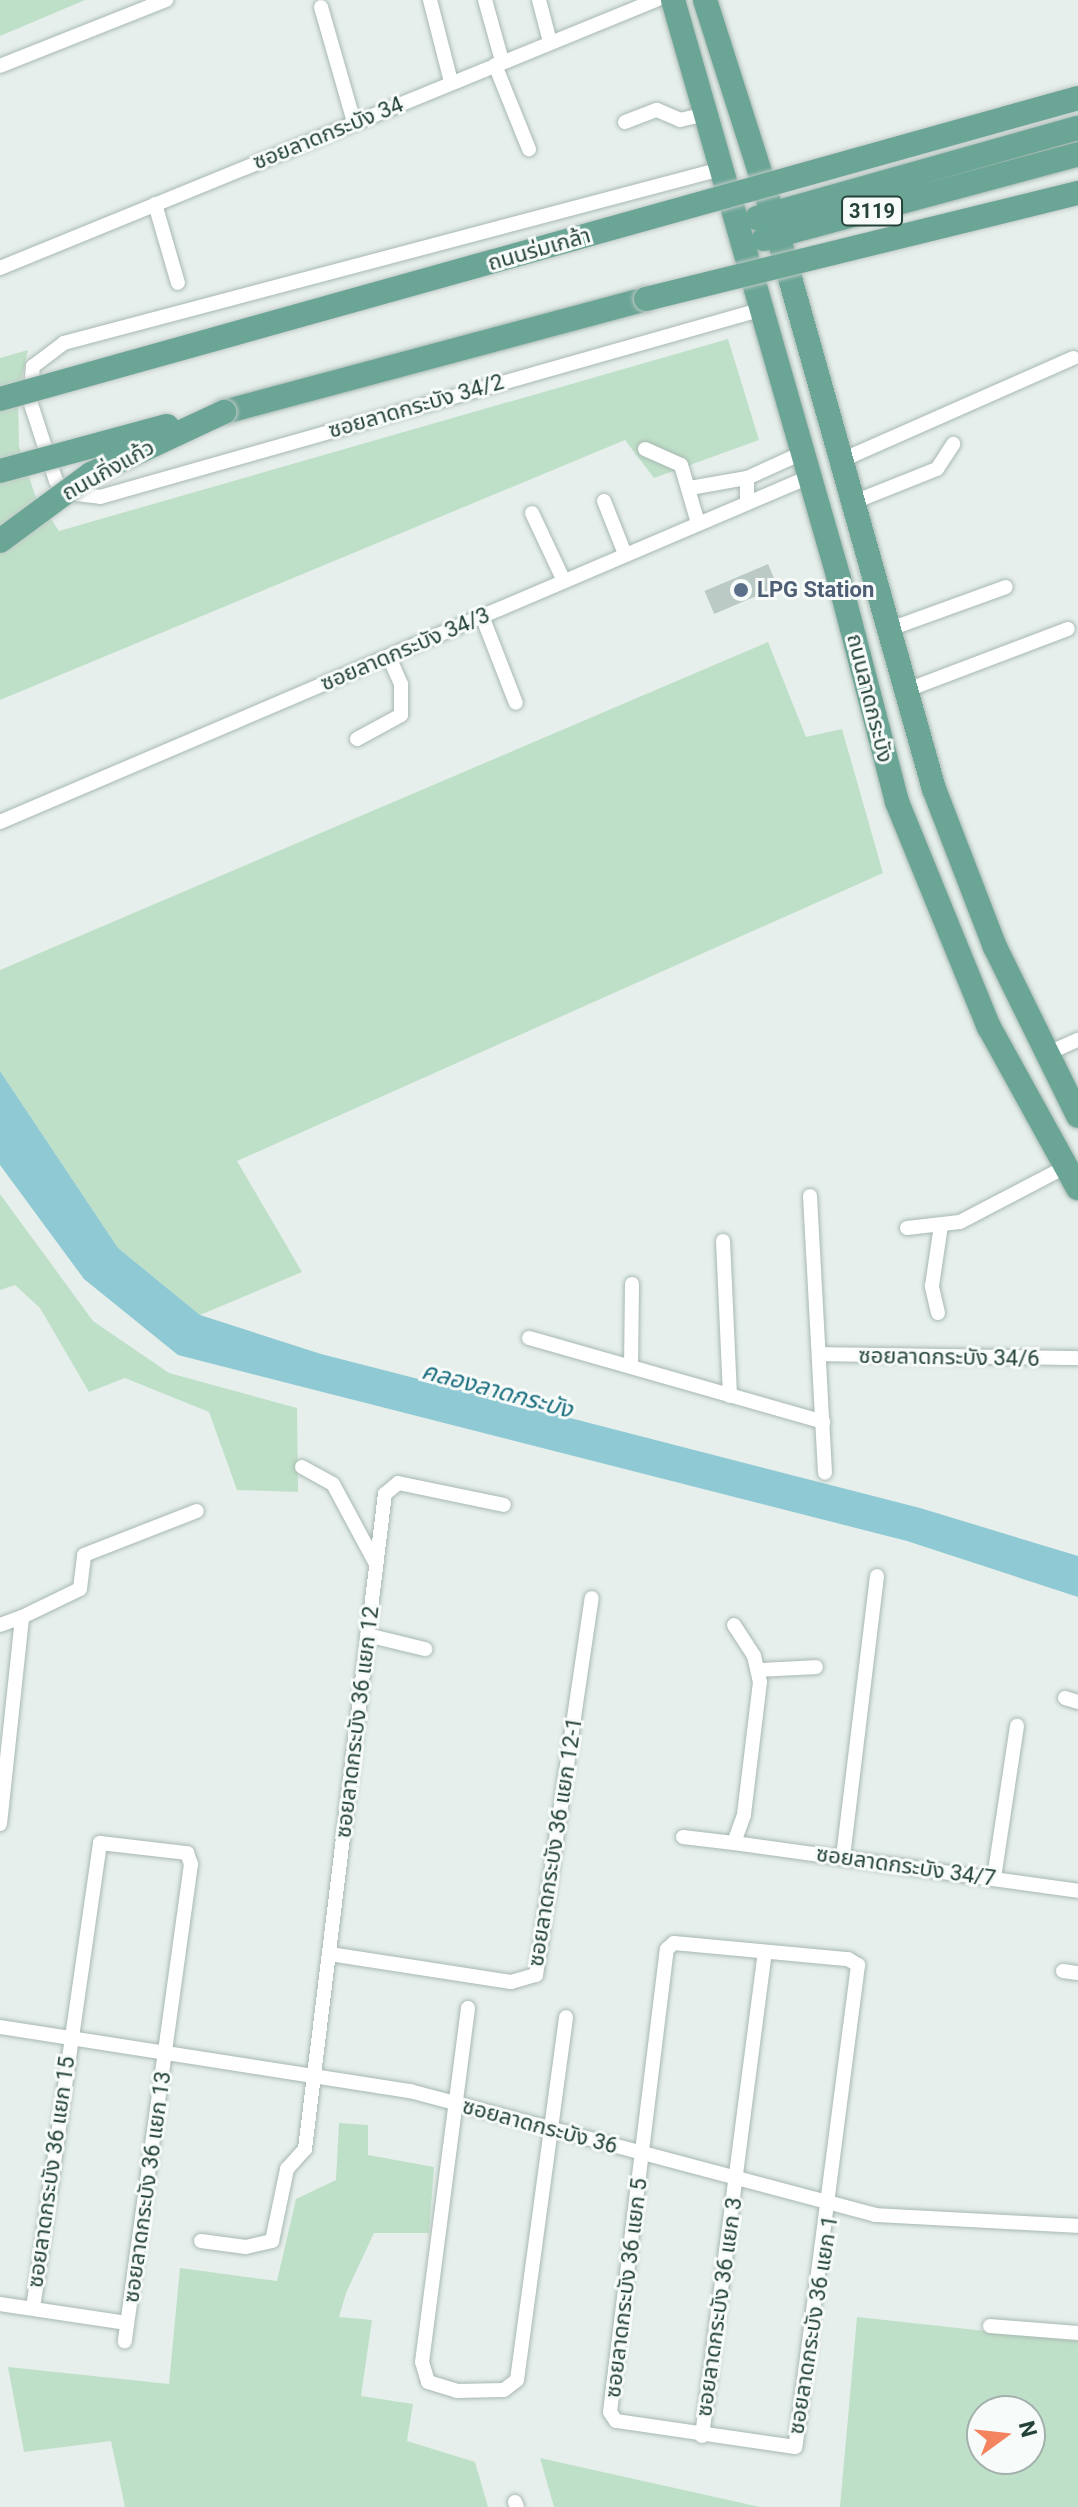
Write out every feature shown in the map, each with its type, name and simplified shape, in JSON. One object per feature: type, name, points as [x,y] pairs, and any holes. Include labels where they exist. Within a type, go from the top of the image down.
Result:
[{"type":"main road","name":"ถนนลาดกระบัง","points":[[673,0],[811,476],[897,802],[989,1027],[1072,1177]]},
{"type":"main road","name":"ถนนลาดกระบัง","points":[[705,0],[774,224],[934,789],[1046,1054],[1078,1116]]},
{"type":"main road","name":"ถนนร่มเกล้า","points":[[0,399],[1078,98]]},
{"type":"main road","name":"3119","points":[[774,224],[958,161],[1078,128]]},
{"type":"main road","name":"3119","points":[[774,224],[966,186],[1078,154]]},
{"type":"main road","points":[[0,471],[1078,193]]},
{"type":"main road","points":[[742,234],[774,224]]},
{"type":"main road","name":"ถนนกิ่งแก้ว","points":[[0,541],[91,474],[224,412]]},
{"type":"main road","points":[[897,802],[934,789]]},
{"type":"street","points":[[0,66],[166,0]]},
{"type":"street","points":[[430,0],[451,82]]},
{"type":"street","points":[[485,0],[498,63],[529,149]]},
{"type":"street","points":[[539,0],[550,42]]},
{"type":"street","name":"ซอยลาดกระบัง 34","points":[[0,268],[656,0]]},
{"type":"street","points":[[321,7],[354,122]]},
{"type":"street","points":[[625,122],[657,110],[680,120],[705,114]]},
{"type":"street","name":"ซอยลาดกระบัง 34/2","points":[[721,169],[610,204],[64,343],[33,366],[29,380],[56,481],[68,493],[100,497],[763,309]]},
{"type":"street","points":[[155,204],[178,283]]},
{"type":"street","points":[[842,460],[1073,358]]},
{"type":"street","points":[[854,502],[937,469],[953,444]]},
{"type":"street","points":[[645,449],[673,457],[690,488],[698,523]]},
{"type":"street","points":[[690,488],[747,478],[804,452]]},
{"type":"street","name":"ซอยลาดกระบัง 34/3","points":[[0,822],[811,476]]},
{"type":"street","points":[[747,478],[747,502]]},
{"type":"street","points":[[604,501],[625,554]]},
{"type":"street","points":[[532,513],[564,581]]},
{"type":"street","points":[[890,629],[1006,587]]},
{"type":"street","points":[[482,616],[516,703]]},
{"type":"street","points":[[907,690],[1068,629]]},
{"type":"street","points":[[357,739],[401,715],[401,684],[389,657]]},
{"type":"street","points":[[1046,1054],[1078,1040]]},
{"type":"street","points":[[907,1228],[941,1225],[1072,1177]]},
{"type":"street","points":[[810,1196],[825,1473]]},
{"type":"street","points":[[938,1313],[932,1286],[941,1225]]},
{"type":"street","points":[[723,1241],[730,1396]]},
{"type":"street","points":[[631,1367],[632,1284]]},
{"type":"street","points":[[529,1338],[823,1422]]},
{"type":"street","name":"ซอยลาดกระบัง 34/6","points":[[819,1354],[1078,1358]]},
{"type":"street","points":[[302,1467],[333,1484],[376,1564]]},
{"type":"street","name":"ซอยลาดกระบัง 36 แยก 12","points":[[201,2241],[246,2247],[276,2235],[287,2169],[305,2149],[376,1564],[389,1487],[504,1505]]},
{"type":"street","points":[[0,1625],[80,1589],[84,1555],[197,1511]]},
{"type":"street","points":[[843,1857],[877,1576]]},
{"type":"street","name":"ซอยลาดกระบัง 36 แยก 12-1","points":[[330,1954],[511,1982],[536,1975],[592,1598]]},
{"type":"street","points":[[0,1824],[22,1617]]},
{"type":"street","points":[[734,1625],[759,1670],[744,1815],[734,1843]]},
{"type":"street","points":[[367,1635],[425,1649]]},
{"type":"street","points":[[759,1670],[816,1667]]},
{"type":"street","points":[[994,1878],[1017,1726]]},
{"type":"street","name":"ซอยลาดกระบัง 34/7","points":[[683,1837],[1078,1891]]},
{"type":"street","name":"ซอยลาดกระบัง 36 แยก 15","points":[[33,2308],[100,1843],[147,1847]]},
{"type":"street","name":"ซอยลาดกระบัง 36 แยก 13","points":[[125,2341],[191,1858],[147,1847]]},
{"type":"street","name":"ซอยลาดกระบัง 36 แยก 5","points":[[702,2436],[616,2421],[610,2412],[667,1949],[683,1943],[765,1952]]},
{"type":"street","points":[[765,1952],[848,1959],[858,1965],[831,2204]]},
{"type":"street","name":"ซอยลาดกระบัง 36 แยก 3","points":[[702,2436],[765,1952]]},
{"type":"street","points":[[468,2008],[422,2362],[428,2382],[457,2391],[504,2390],[517,2380],[566,2017]]},
{"type":"street","name":"ซอยลาดกระบัง 36","points":[[0,2027],[166,2051],[456,2104],[831,2204],[898,2218],[1078,2226]]},
{"type":"street","name":"ซอยลาดกระบัง 36 แยก 1","points":[[702,2436],[795,2447],[831,2204]]},
{"type":"street","points":[[0,2304],[127,2323]]},
{"type":"street","points":[[990,2326],[1078,2333]]},
{"type":"green space","points":[[0,0],[85,0],[0,36]]},
{"type":"green space","points":[[728,339],[759,440],[654,478],[625,440],[0,700],[0,358],[28,350],[18,394],[19,446],[35,495],[59,531]]},
{"type":"green space","points":[[768,642],[806,737],[842,729],[883,873],[237,1161],[302,1272],[200,1315],[118,1248],[0,1071],[0,970]]},
{"type":"green space","points":[[0,1194],[93,1321],[169,1373],[297,1408],[298,1492],[237,1490],[209,1412],[125,1378],[89,1392],[40,1308],[15,1285],[0,1290]]},
{"type":"green space","points":[[339,2123],[368,2125],[368,2155],[434,2167],[429,2233],[374,2233],[346,2293],[339,2317],[372,2320],[361,2396],[413,2404],[407,2441],[475,2462],[488,2507],[125,2507],[111,2441],[24,2452],[8,2367],[169,2384],[180,2268],[277,2281],[296,2199],[336,2180]]},
{"type":"green space","points":[[857,2317],[1078,2341],[1078,2507],[840,2507]]},
{"type":"green space","points":[[540,2458],[760,2507],[554,2507]]},
{"type":"water","points":[[0,1071],[118,1248],[200,1315],[321,1354],[920,1508],[1078,1556],[1078,1597],[907,1541],[178,1355],[84,1279],[0,1165]]},
{"type":"building","name":"LPG Station","points":[[768,564],[778,587],[714,614],[704,591]]},
{"type":"place","name":"LPG Station","points":[[741,590]]},
{"type":"water label","name":"คลองลาดกระบัง","points":[[497,1391]]}]
